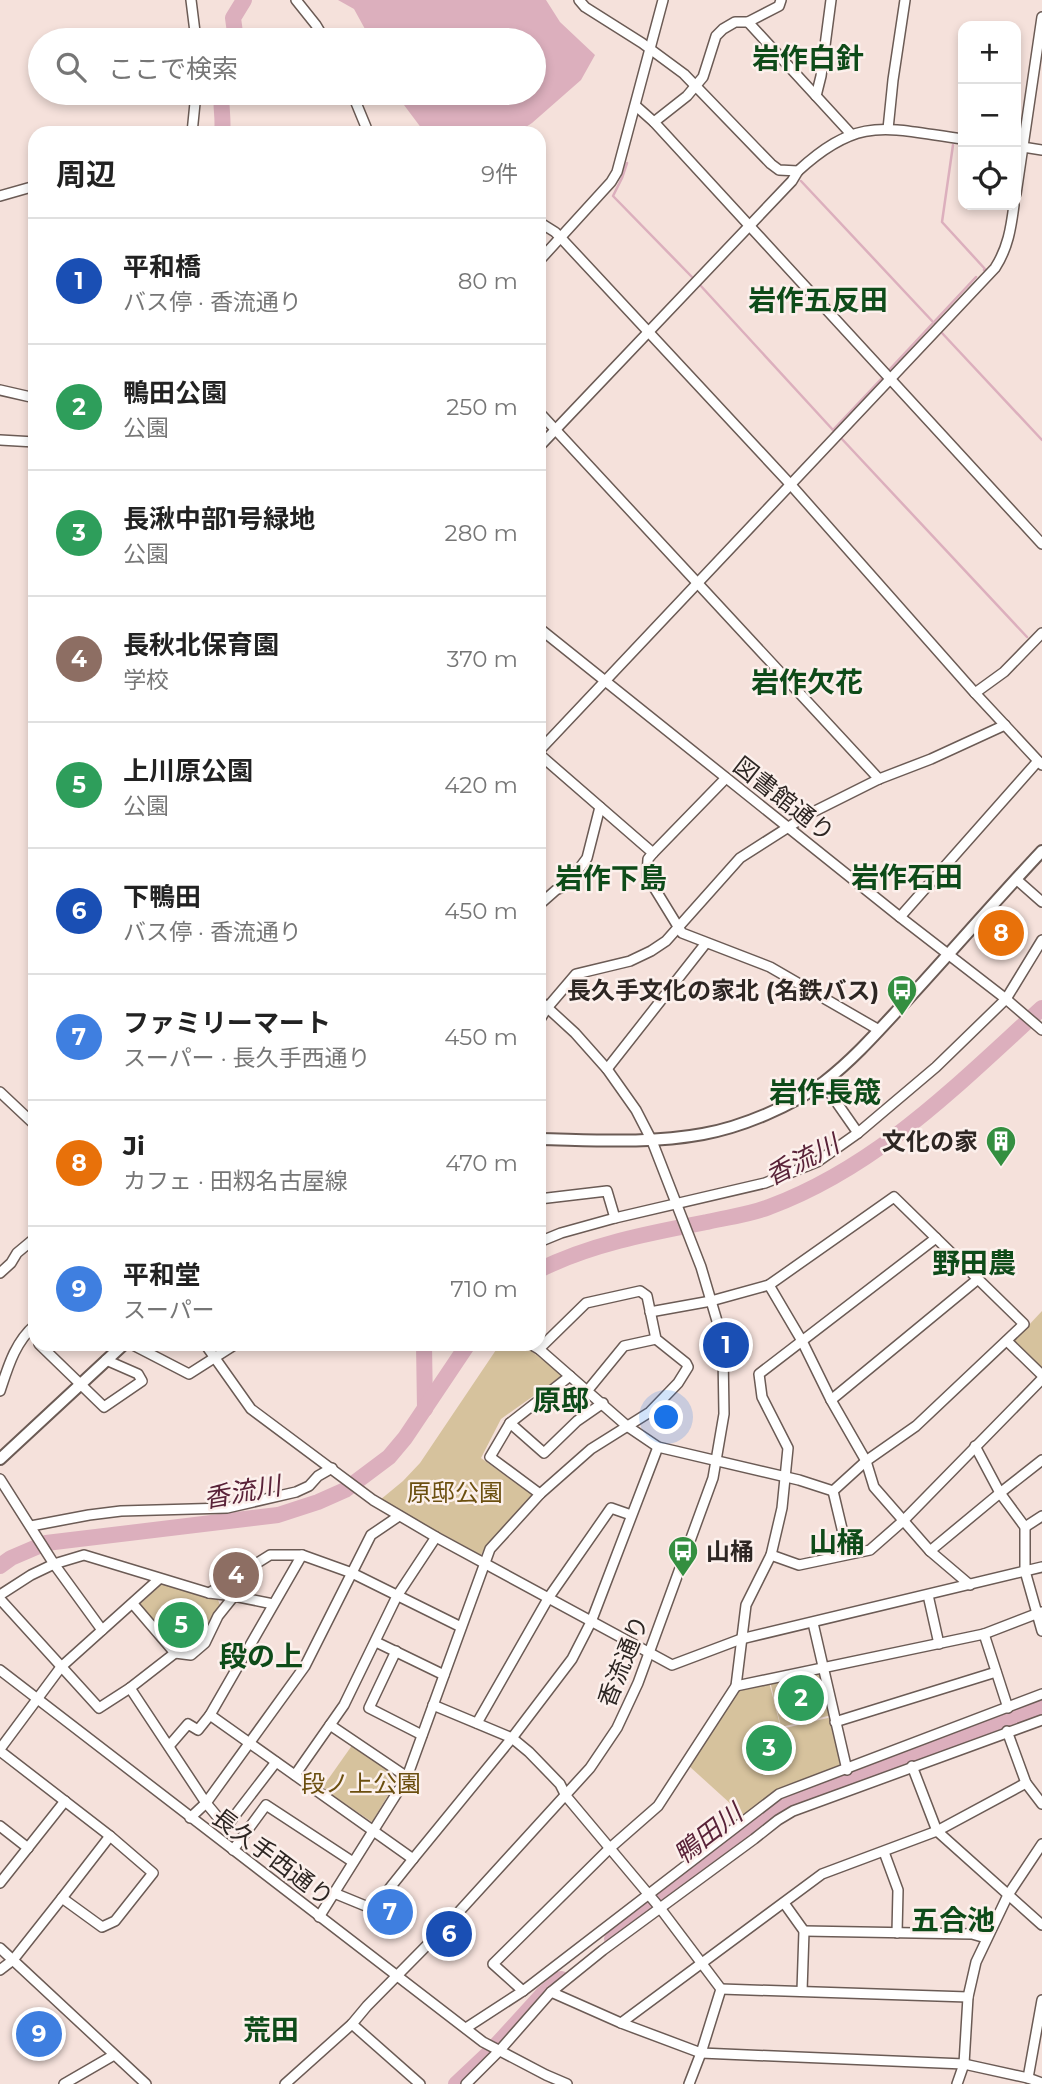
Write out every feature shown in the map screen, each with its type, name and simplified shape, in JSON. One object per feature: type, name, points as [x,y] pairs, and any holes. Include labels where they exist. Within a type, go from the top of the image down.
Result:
[{"type":"main road","points":[[546,1139],[652,1141],[726,1128],[781,1107],[822,1083],[852,1058],[1042,851]]},
{"type":"main road","points":[[0,1460],[116,1351]]},
{"type":"street","points":[[191,0],[194,28]]},
{"type":"street","points":[[296,0],[318,28]]},
{"type":"street","points":[[579,0],[585,7],[642,43],[696,84],[771,164],[779,170],[798,171]]},
{"type":"street","points":[[546,254],[617,172],[663,0]]},
{"type":"street","points":[[654,122],[687,96],[703,78],[716,36],[723,29],[735,22],[748,22],[779,6],[781,0]]},
{"type":"street","points":[[816,96],[831,0]]},
{"type":"street","points":[[888,129],[905,0]]},
{"type":"street","points":[[1021,135],[1042,17]]},
{"type":"street","points":[[748,22],[851,134]]},
{"type":"street","points":[[193,126],[195,105]]},
{"type":"street","points":[[357,105],[365,126]]},
{"type":"street","points":[[636,106],[654,122],[1042,544]]},
{"type":"street","points":[[546,440],[792,181],[798,171],[823,150],[851,134],[865,130],[888,129],[958,138]]},
{"type":"street","points":[[1021,146],[1042,150]]},
{"type":"street","points":[[0,196],[28,188]]},
{"type":"street","points":[[546,745],[995,268],[1007,244],[1013,210]]},
{"type":"street","points":[[546,227],[561,238],[791,485],[1040,763],[900,917]]},
{"type":"street","points":[[0,390],[28,396]]},
{"type":"street","points":[[546,419],[879,779]]},
{"type":"street","points":[[0,440],[28,442]]},
{"type":"street","points":[[975,693],[1004,672],[1042,633]]},
{"type":"street","name":"図書館通り","points":[[546,634],[1041,1029]]},
{"type":"street","points":[[547,1008],[576,974],[630,961],[666,941],[740,858],[809,814],[879,779],[931,759],[1005,725]]},
{"type":"street","points":[[546,758],[653,853]]},
{"type":"street","points":[[726,778],[648,859],[647,876],[678,928],[682,933],[770,967],[879,1030]]},
{"type":"street","points":[[546,899],[567,885],[587,858],[600,807]]},
{"type":"street","points":[[1016,879],[1042,902]]},
{"type":"street","points":[[546,1239],[615,1218],[765,1183],[817,1162],[858,1133],[936,1067],[1006,999],[1042,940]]},
{"type":"street","points":[[607,1069],[706,943]]},
{"type":"street","name":"香流通り","points":[[285,2084],[352,2024],[590,1768],[617,1728],[638,1683],[713,1478],[724,1414],[723,1354],[717,1321],[692,1243],[652,1141],[636,1111],[607,1069],[575,1033],[547,1008]]},
{"type":"street","points":[[822,1083],[858,1133]]},
{"type":"street","points":[[0,1092],[28,1118]]},
{"type":"street","points":[[546,1198],[607,1191],[615,1218]]},
{"type":"street","points":[[650,1312],[711,1301],[769,1285],[894,1197],[1024,1324],[916,1426],[866,1461],[833,1491]]},
{"type":"street","points":[[523,1991],[493,1964],[610,1847],[658,1806],[736,1686],[746,1605],[771,1555],[782,1508],[788,1448],[761,1397],[759,1374],[936,1238]]},
{"type":"street","points":[[0,1273],[28,1244]]},
{"type":"street","points":[[831,1400],[978,1279]]},
{"type":"street","points":[[769,1285],[866,1461],[874,1487],[930,1551],[970,1585]]},
{"type":"street","points":[[319,1917],[407,1777],[490,1549],[540,1494],[591,1449],[650,1412],[678,1383],[688,1367],[656,1339],[647,1296],[640,1291],[586,1303],[546,1337]]},
{"type":"street","points":[[0,1391],[14,1353],[28,1331]]},
{"type":"street","points":[[588,1390],[624,1346],[656,1339]]},
{"type":"street","points":[[771,1555],[799,1565],[870,1550],[903,1521],[1042,1377],[1007,1341]]},
{"type":"street","points":[[45,1351],[104,1407],[142,1381],[138,1374],[106,1360]]},
{"type":"street","points":[[145,1351],[189,1374],[226,1351]]},
{"type":"street","points":[[209,1351],[251,1409],[369,1496],[436,1537],[672,1665],[741,1639],[1042,1567]]},
{"type":"street","points":[[541,1351],[628,1426],[658,1447],[833,1491]]},
{"type":"street","points":[[540,1494],[490,1457],[510,1423],[570,1376]]},
{"type":"street","points":[[510,1423],[544,1453],[577,1421],[603,1403]]},
{"type":"street","points":[[975,1446],[1000,1493],[1025,1527],[1025,1571],[1042,1631]]},
{"type":"street","points":[[334,1893],[373,1909],[512,1738],[572,1659],[591,1622],[658,1447]]},
{"type":"street","points":[[930,1551],[1042,1460]]},
{"type":"street","points":[[31,1528],[121,1511],[227,1508],[296,1492],[309,1486],[318,1476],[335,1471]]},
{"type":"street","points":[[0,1479],[102,1630]]},
{"type":"street","points":[[833,1491],[848,1554]]},
{"type":"street","points":[[477,1723],[549,1597],[611,1508],[631,1515]]},
{"type":"street","points":[[190,1818],[206,1803],[305,1666],[371,1535],[399,1516]]},
{"type":"street","points":[[1025,1527],[1042,1516]]},
{"type":"street","points":[[295,1775],[344,1705],[397,1596],[436,1537]]},
{"type":"street","points":[[234,1596],[218,1616],[205,1643],[191,1655],[175,1654],[99,1708],[0,1597],[54,1562],[84,1555],[209,1593],[234,1596],[273,1604]]},
{"type":"street","points":[[209,1593],[270,1555],[302,1555],[352,1573],[461,1627]]},
{"type":"street","points":[[169,1746],[188,1724],[198,1730],[210,1715],[302,1555]]},
{"type":"street","points":[[62,1898],[102,1927],[115,1921],[153,1873],[0,1750],[61,1667],[159,1579]]},
{"type":"street","points":[[928,1595],[939,1644]]},
{"type":"street","points":[[132,1604],[175,1654]]},
{"type":"street","points":[[736,1686],[984,1634],[1039,1613]]},
{"type":"street","points":[[813,1623],[847,1770]]},
{"type":"street","points":[[984,1634],[1008,1708]]},
{"type":"street","points":[[376,1642],[444,1675]]},
{"type":"street","points":[[396,1651],[369,1707],[422,1735]]},
{"type":"street","name":"長久手西通り","points":[[0,1670],[483,2042],[567,2084]]},
{"type":"street","points":[[835,1722],[996,1672]]},
{"type":"street","points":[[130,1688],[206,1803],[226,1826],[276,1762]]},
{"type":"street","points":[[466,2028],[523,1991],[779,1794],[1042,1694]]},
{"type":"street","points":[[433,1705],[512,1738],[529,1752],[560,1784],[566,1796],[660,1908],[721,1989],[968,1997]]},
{"type":"street","points":[[210,1715],[413,1859]]},
{"type":"street","points":[[466,2084],[551,1992],[603,1950],[793,1811],[1042,1720]]},
{"type":"street","points":[[330,1725],[407,1777]]},
{"type":"street","points":[[1007,1731],[1026,1783],[1042,1804]]},
{"type":"street","points":[[912,1766],[937,1831],[1042,1925]]},
{"type":"street","points":[[621,2023],[822,1874],[937,1831],[1026,1783]]},
{"type":"street","points":[[0,1883],[65,1801]]},
{"type":"street","points":[[233,1850],[266,1805],[353,1862]]},
{"type":"street","points":[[0,1826],[29,1848]]},
{"type":"street","points":[[0,1970],[13,1960],[110,1836]]},
{"type":"street","points":[[957,2084],[964,2064],[968,1997],[976,1962],[1008,1895],[1042,1844]]},
{"type":"street","points":[[884,1852],[898,1891],[897,1933]]},
{"type":"street","points":[[784,1903],[804,1931],[802,1991]]},
{"type":"street","points":[[804,1931],[972,1934],[986,1938]]},
{"type":"street","points":[[0,1948],[146,2084]]},
{"type":"street","points":[[689,2084],[721,1989]]},
{"type":"street","points":[[551,1992],[621,2023],[701,2053],[964,2064],[1042,2083]]},
{"type":"street","points":[[1028,2078],[1038,2039],[1042,2000]]},
{"type":"street","points":[[352,2024],[420,2084]]},
{"type":"street","points":[[64,2084],[114,2055]]},
{"type":"green space","points":[[1042,1311],[1042,1369],[1014,1341]]},
{"type":"green space","name":"原邸公園","points":[[495,1351],[531,1351],[563,1375],[501,1419],[481,1458],[533,1495],[486,1545],[481,1555],[380,1500],[420,1463]]},
{"type":"green space","points":[[162,1584],[218,1600],[220,1605],[187,1652],[174,1646],[139,1605]]},
{"type":"green space","points":[[821,1672],[832,1715],[781,1727],[770,1681]]},
{"type":"green space","points":[[769,1682],[781,1729],[832,1717],[840,1767],[776,1790],[743,1815],[689,1766],[738,1687]]},
{"type":"green space","name":"段ノ上公園","points":[[353,1744],[399,1777],[372,1822],[322,1788]]},
{"type":"shaded area","points":[[338,0],[546,0],[560,22],[595,55],[581,80],[528,126],[420,126],[404,105],[546,105],[546,28],[364,28],[354,9]]},
{"type":"waterway","points":[[234,28],[233,18],[244,0]]},
{"type":"waterway","points":[[221,105],[223,126]]},
{"type":"waterway","points":[[953,145],[942,222],[984,270]]},
{"type":"waterway","points":[[627,163],[613,196],[692,277]]},
{"type":"waterway","points":[[801,181],[934,323]]},
{"type":"waterway","points":[[890,369],[976,277]]},
{"type":"waterway","points":[[700,285],[833,430]]},
{"type":"waterway","points":[[942,333],[1042,440]]},
{"type":"waterway","points":[[833,430],[884,376]]},
{"type":"waterway","points":[[841,438],[1027,637]]},
{"type":"waterway","name":"香流川","points":[[546,1267],[621,1240],[754,1212],[809,1190],[882,1146],[915,1121],[1042,1008]]},
{"type":"waterway","points":[[424,1351],[425,1409]]},
{"type":"waterway","name":"香流川","points":[[0,1566],[11,1558],[46,1543],[278,1515],[345,1490],[389,1457],[405,1438],[463,1351]]},
{"type":"waterway","name":"鴨田川","points":[[612,1939],[785,1804],[1042,1707]]},
{"type":"waterway","name":"鴨田川","points":[[456,2084],[490,2052],[543,1994],[561,1979]]},
{"type":"place","name":"Ji","points":[[1001,933]]},
{"type":"place","name":"長久手文化の家北 (名鉄バス)","points":[[902,1017]]},
{"type":"place","name":"文化の家","points":[[1001,1168]]},
{"type":"place","name":"平和橋","points":[[726,1345]]},
{"type":"place","name":"長秋北保育園","points":[[236,1575]]},
{"type":"place","name":"山桶","points":[[683,1578]]},
{"type":"place","name":"上川原公園","points":[[181,1625]]},
{"type":"place","name":"鴨田公園","points":[[801,1698]]},
{"type":"place","name":"長湫中部1号緑地","points":[[769,1748]]},
{"type":"place","name":"ファミリーマート","points":[[390,1912]]},
{"type":"place","name":"下鴨田","points":[[449,1934]]},
{"type":"place","name":"平和堂","points":[[39,2034]]},
{"type":"district","name":"岩作白針","points":[[808,58]]},
{"type":"district","name":"岩作五反田","points":[[818,300]]},
{"type":"district","name":"岩作欠花","points":[[807,682]]},
{"type":"district","name":"岩作石田","points":[[907,877]]},
{"type":"district","name":"岩作下島","points":[[611,878]]},
{"type":"district","name":"岩作長筬","points":[[825,1092]]},
{"type":"district","name":"野田農","points":[[974,1263]]},
{"type":"district","name":"原邸","points":[[561,1400]]},
{"type":"district","name":"山桶","points":[[837,1542]]},
{"type":"district","name":"段の上","points":[[261,1656]]},
{"type":"district","name":"五合池","points":[[953,1920]]},
{"type":"district","name":"荒田","points":[[271,2030]]}]
